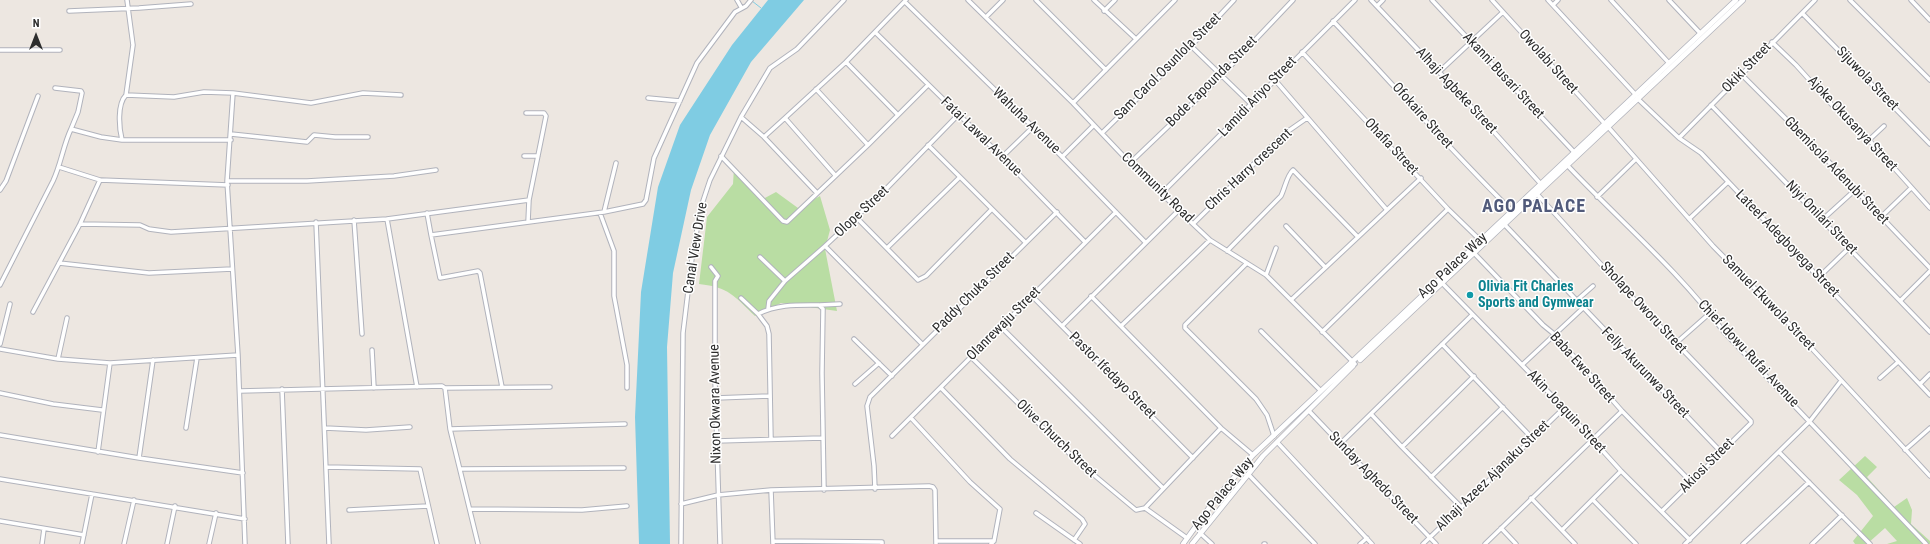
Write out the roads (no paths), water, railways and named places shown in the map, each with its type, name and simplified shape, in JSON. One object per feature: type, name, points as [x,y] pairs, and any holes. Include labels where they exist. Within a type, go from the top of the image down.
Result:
[{"type":"main road","name":"Ago Palace Way","points":[[1192,544],[1248,474],[1354,363],[1540,183],[1574,152],[1609,128],[1743,0]]},
{"type":"main road","name":"Ago Palace Way","points":[[1592,139],[1635,94],[1732,1]]},
{"type":"main road","name":"Ago Palace Way","points":[[1183,544],[1220,493],[1254,455],[1321,391],[1442,284],[1504,224],[1568,166],[1586,144]]},
{"type":"main road","points":[[1220,493],[1226,500]]},
{"type":"main road","points":[[1216,499],[1221,506]]},
{"type":"street","points":[[122,140],[119,123],[121,109],[126,95],[133,45],[127,0]]},
{"type":"street","points":[[737,0],[741,7]]},
{"type":"street","points":[[431,236],[642,205],[646,202],[654,158],[697,63],[735,12],[741,7],[746,6],[751,0]]},
{"type":"street","name":"Canal View Drive","points":[[681,544],[683,333],[693,250],[702,204],[710,180],[721,156],[741,117],[770,68],[797,49],[844,0]]},
{"type":"street","name":"Community Road","points":[[968,0],[1073,102],[1130,163],[1210,240],[1246,264],[1266,275],[1354,363]]},
{"type":"street","points":[[986,18],[1003,0]]},
{"type":"street","points":[[1036,0],[1106,70]]},
{"type":"street","points":[[1094,0],[1136,39]]},
{"type":"street","points":[[1104,10],[1115,0]]},
{"type":"street","points":[[1073,102],[1175,0]]},
{"type":"street","name":"Sam Carol Osunlola Street","points":[[1102,133],[1191,46],[1234,0]]},
{"type":"street","name":"Bode Fapounda Street","points":[[1130,163],[1222,75],[1293,0]]},
{"type":"street","name":"Lamidi Ariyo Street","points":[[1162,193],[1355,0]]},
{"type":"street","name":"Alhaji Agbeke Street","points":[[1371,0],[1540,183]]},
{"type":"street","points":[[1377,6],[1383,0]]},
{"type":"street","name":"Akanni Busari Street","points":[[1432,0],[1471,44],[1574,152]]},
{"type":"street","name":"Owolabi Street","points":[[1492,0],[1605,124]]},
{"type":"street","points":[[1548,0],[1635,94]]},
{"type":"street","points":[[1553,5],[1558,0]]},
{"type":"street","points":[[1611,0],[1668,62]]},
{"type":"street","points":[[1669,0],[1700,33]]},
{"type":"street","name":"Okiki Street","points":[[1679,138],[1772,42],[1803,14],[1815,0]]},
{"type":"street","points":[[1850,0],[1930,80]]},
{"type":"street","points":[[1911,0],[1930,20]]},
{"type":"street","points":[[764,137],[846,62],[876,33],[905,1]]},
{"type":"street","name":"Wahuha Avenue","points":[[905,1],[1033,127],[1146,242]]},
{"type":"street","points":[[69,11],[128,9],[191,4]]},
{"type":"street","points":[[1439,72],[1471,44],[1503,12]]},
{"type":"street","name":"Sijuwola Street","points":[[1803,14],[1930,144]]},
{"type":"street","name":"Ofokaire Street","points":[[1333,21],[1392,83],[1468,167],[1512,211]]},
{"type":"street","name":"Fatai Lawal Avenue","points":[[876,33],[1002,157],[1085,242]]},
{"type":"street","name":"Ajoke Okusanya Street","points":[[1772,42],[1869,140],[1930,208]]},
{"type":"street","points":[[1191,46],[1251,104]]},
{"type":"street","points":[[0,50],[60,50]]},
{"type":"street","name":"Ohafia Street","points":[[1302,52],[1448,209],[1480,240]]},
{"type":"street","points":[[846,62],[898,115]]},
{"type":"street","name":"Gbemisola Adenubi Street","points":[[1741,74],[1855,190],[1930,270]]},
{"type":"street","points":[[1275,80],[1387,210]]},
{"type":"street","points":[[721,156],[783,221],[789,221],[868,145],[928,84]]},
{"type":"street","points":[[0,285],[59,167],[64,144],[78,112],[82,93],[80,91],[55,88]]},
{"type":"street","points":[[816,89],[868,145]]},
{"type":"street","points":[[126,95],[174,97],[204,92],[233,92],[311,103],[364,94],[401,95]]},
{"type":"street","points":[[233,92],[228,183],[240,391],[245,544]]},
{"type":"street","points":[[0,190],[6,181],[38,96]]},
{"type":"street","points":[[648,98],[680,101]]},
{"type":"street","name":"Lateef Adegboyega Street","points":[[1638,99],[1679,138],[1701,153],[1930,395]]},
{"type":"street","name":"Niyi Onilari Street","points":[[1711,104],[1930,332]]},
{"type":"street","points":[[526,113],[544,113],[546,116],[529,200],[528,222]]},
{"type":"street","name":"Olope Street","points":[[768,309],[770,301],[784,281],[825,246],[886,189],[958,115]]},
{"type":"street","points":[[741,117],[764,137],[817,193]]},
{"type":"street","points":[[784,118],[836,175]]},
{"type":"street","name":"Chris Harry crescent","points":[[1193,224],[1284,134],[1308,118]]},
{"type":"street","points":[[1062,157],[1094,124]]},
{"type":"street","points":[[1869,140],[1884,126]]},
{"type":"street","points":[[1002,157],[1033,127]]},
{"type":"street","name":"Samuel Ekuwola Street","points":[[1609,128],[1713,246],[1792,326],[1930,476]]},
{"type":"street","points":[[71,129],[100,137],[122,140],[231,140]]},
{"type":"street","points":[[231,134],[307,142],[314,135],[368,137]]},
{"type":"street","points":[[928,145],[1025,242]]},
{"type":"street","points":[[524,156],[538,156]]},
{"type":"street","points":[[1597,197],[1636,159]]},
{"type":"street","points":[[616,163],[602,212],[614,251],[614,296],[627,365],[627,388]]},
{"type":"street","name":"Chief Idowu Rufai Avenue","points":[[1568,166],[1710,313],[1724,332],[1926,544]]},
{"type":"street","points":[[59,167],[100,180],[228,183],[307,181],[394,176],[436,170]]},
{"type":"street","points":[[1227,251],[1281,196],[1286,187],[1289,174],[1293,170],[1358,237]]},
{"type":"street","points":[[887,248],[960,178]]},
{"type":"street","points":[[1291,300],[1420,178]]},
{"type":"street","points":[[33,312],[80,224],[100,180]]},
{"type":"street","points":[[1689,219],[1728,182]]},
{"type":"street","points":[[1881,217],[1911,188]]},
{"type":"street","points":[[1822,220],[1855,190]]},
{"type":"street","name":"Sholape Oworu Street","points":[[1537,194],[1751,421]]},
{"type":"street","points":[[80,224],[140,225],[149,229],[171,232],[230,227],[387,219],[529,200]]},
{"type":"street","points":[[1322,332],[1448,209]]},
{"type":"street","points":[[856,217],[918,280],[922,279],[992,210]]},
{"type":"street","name":"Pastor Ifedayo Street","points":[[1179,210],[1062,326],[1192,458]]},
{"type":"street","name":"Paddy Chuka Street","points":[[875,489],[874,466],[867,406],[870,397],[1057,212]]},
{"type":"street","name":"Olanrewaju Street","points":[[892,436],[1116,212]]},
{"type":"street","points":[[427,214],[440,278],[478,271],[480,273],[502,387]]},
{"type":"street","points":[[387,219],[417,387]]},
{"type":"street","points":[[354,220],[362,334]]},
{"type":"street","points":[[316,222],[324,388],[329,544]]},
{"type":"street","name":"Felly Akurunwa Street","points":[[1504,224],[1722,452]]},
{"type":"street","points":[[1286,226],[1325,267]]},
{"type":"street","points":[[1121,326],[1210,240]]},
{"type":"street","points":[[825,246],[922,344]]},
{"type":"street","points":[[1266,275],[1276,248]]},
{"type":"street","points":[[1819,277],[1849,248]]},
{"type":"street","name":"Baba Ewe Street","points":[[1474,253],[1538,320],[1554,334],[1622,411],[1691,482]]},
{"type":"street","points":[[760,257],[784,281]]},
{"type":"street","points":[[59,263],[149,273],[232,269]]},
{"type":"street","points":[[1246,264],[1205,304],[1185,325],[1185,328],[1256,399],[1267,415],[1274,436]]},
{"type":"street","name":"Nixon Okwara Avenue","points":[[711,266],[718,276],[715,281],[716,441],[720,544]]},
{"type":"street","points":[[1900,301],[1930,270]]},
{"type":"street","name":"Akin Joaquin Street","points":[[1442,284],[1564,408],[1621,471],[1690,540]]},
{"type":"street","points":[[1576,301],[1593,286]]},
{"type":"street","points":[[1032,296],[1062,326]]},
{"type":"street","points":[[1091,296],[1221,428],[1254,455]]},
{"type":"street","points":[[741,298],[758,314],[767,326],[769,334],[771,439]]},
{"type":"street","points":[[0,344],[10,304]]},
{"type":"street","points":[[758,314],[768,309],[784,305],[840,304]]},
{"type":"street","points":[[819,305],[823,309],[822,438],[824,490]]},
{"type":"street","points":[[1522,365],[1583,308]]},
{"type":"street","points":[[1676,343],[1710,313]]},
{"type":"street","points":[[1341,443],[1472,315]]},
{"type":"street","points":[[58,359],[67,318]]},
{"type":"street","points":[[1001,327],[1163,488]]},
{"type":"street","points":[[1261,331],[1321,391]]},
{"type":"street","points":[[854,339],[892,376]]},
{"type":"street","points":[[1442,344],[1532,438]]},
{"type":"street","points":[[0,349],[58,359],[110,363],[238,355]]},
{"type":"street","points":[[372,350],[374,388]]},
{"type":"street","name":"Olive Church Street","points":[[971,357],[1076,460],[1131,507],[1136,510],[1145,508]]},
{"type":"street","points":[[186,428],[197,358]]},
{"type":"street","points":[[139,458],[153,360]]},
{"type":"street","points":[[1880,378],[1898,362]]},
{"type":"street","points":[[98,452],[102,410],[110,363]]},
{"type":"street","points":[[855,384],[879,363]]},
{"type":"street","points":[[1920,384],[1930,374]]},
{"type":"street","points":[[1402,448],[1474,376]]},
{"type":"street","points":[[1686,544],[1731,497],[1810,421],[1841,381]]},
{"type":"street","points":[[240,391],[442,386],[445,388],[550,387]]},
{"type":"street","points":[[445,388],[450,429],[478,544]]},
{"type":"street","points":[[941,388],[1010,459],[1082,519],[1084,524],[1074,540]]},
{"type":"street","points":[[282,389],[288,544]]},
{"type":"street","points":[[0,393],[53,404],[102,410]]},
{"type":"street","points":[[716,398],[769,396]]},
{"type":"street","points":[[1431,477],[1503,407]]},
{"type":"street","name":"Alhaji Azeez Ajanaku Street","points":[[1423,544],[1564,408]]},
{"type":"street","name":"Sunday Aghedo Street","points":[[1309,411],[1436,544]]},
{"type":"street","points":[[1485,544],[1622,411]]},
{"type":"street","points":[[1371,414],[1402,448],[1461,507]]},
{"type":"street","points":[[681,504],[718,495],[771,490],[933,487],[935,490],[936,542],[993,543],[1000,509],[970,482],[911,418]]},
{"type":"street","name":"Akiosi Street","points":[[1662,511],[1751,423],[1751,421]]},
{"type":"street","points":[[450,429],[625,424]]},
{"type":"street","points":[[325,428],[366,430],[410,427]]},
{"type":"street","points":[[1188,538],[1145,508],[1221,428]]},
{"type":"street","points":[[1905,450],[1930,428]]},
{"type":"street","points":[[0,435],[98,452],[243,473]]},
{"type":"street","points":[[716,441],[822,438]]},
{"type":"street","points":[[1277,442],[1372,544]]},
{"type":"street","points":[[1779,452],[1870,544]]},
{"type":"street","points":[[326,467],[417,468],[420,470],[437,544]]},
{"type":"street","points":[[460,469],[624,468]]},
{"type":"street","points":[[1562,530],[1621,471]]},
{"type":"street","points":[[1248,474],[1315,544]]},
{"type":"street","points":[[0,479],[175,506],[245,519]]},
{"type":"street","points":[[1743,544],[1809,482]]},
{"type":"street","points":[[771,490],[773,543],[882,542],[882,544]]},
{"type":"street","points":[[82,544],[92,494]]},
{"type":"street","points":[[1531,498],[1575,544]]},
{"type":"street","points":[[124,544],[134,500]]},
{"type":"street","points":[[1592,500],[1636,544]]},
{"type":"street","points":[[167,544],[175,506]]},
{"type":"street","points":[[349,510],[428,506]]},
{"type":"street","points":[[470,509],[582,510],[627,506]]},
{"type":"street","points":[[209,544],[216,513]]},
{"type":"street","points":[[1036,513],[1080,544]]},
{"type":"street","points":[[1812,544],[1842,515]]},
{"type":"street","points":[[0,522],[84,535]]},
{"type":"street","points":[[42,544],[44,528]]},
{"type":"street","points":[[1501,528],[1516,544]]},
{"type":"street","points":[[1200,533],[1212,544]]},
{"type":"street","points":[[1360,544],[1367,538]]},
{"type":"water","points":[[768,0],[804,0],[751,62],[710,135],[691,190],[673,273],[667,347],[670,544],[639,544],[635,417],[641,292],[658,187],[680,125],[732,45]]},
{"type":"waterway","points":[[752,1],[761,8]]},
{"type":"place","name":"Olivia Fit Charles Sports and Gymwear","points":[[1470,295]]},
{"type":"district","name":"AGO PALACE","points":[[1534,207]]}]
